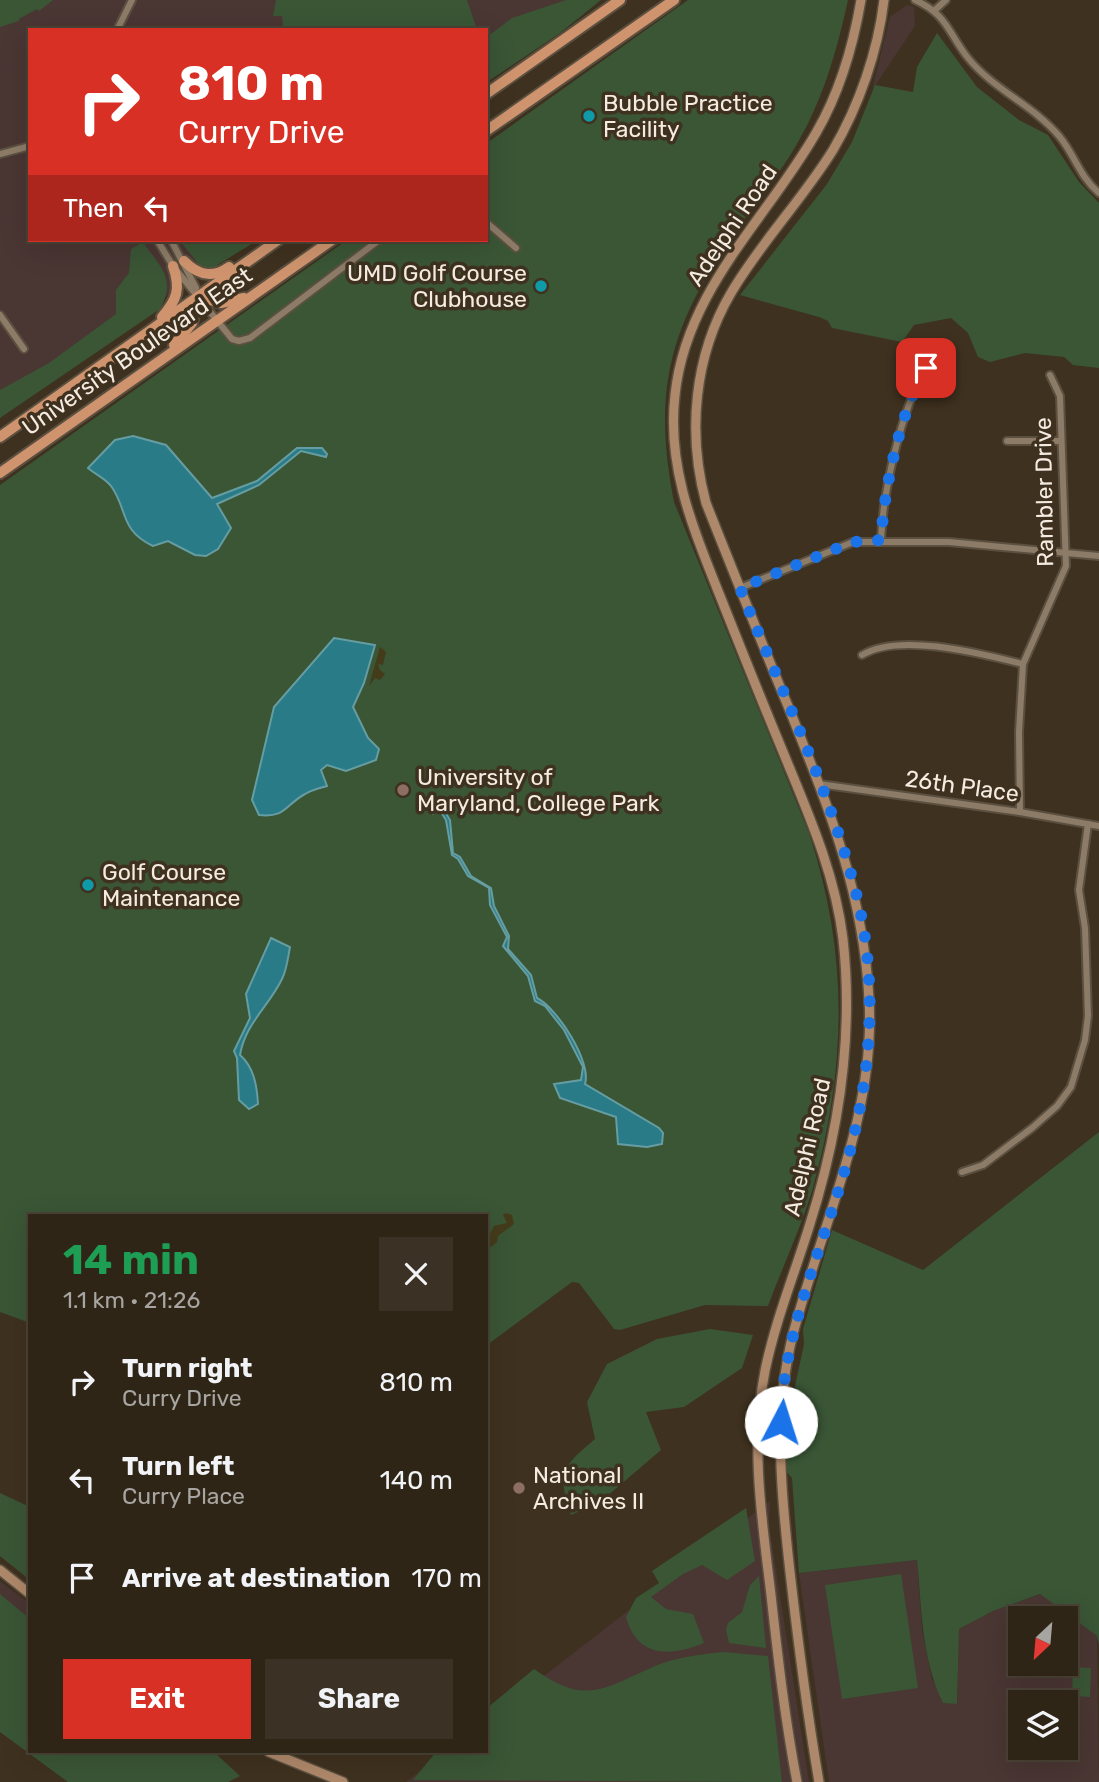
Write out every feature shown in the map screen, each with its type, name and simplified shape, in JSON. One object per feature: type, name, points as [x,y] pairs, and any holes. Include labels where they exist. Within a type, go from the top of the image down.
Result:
[{"type":"main road","points":[[488,93],[620,0]]},
{"type":"main road","points":[[488,130],[674,0]]},
{"type":"main road","name":"Adelphi Road","points":[[797,1782],[764,1542],[756,1435],[771,1346],[811,1222],[835,1132],[846,1057],[845,962],[839,913],[821,845],[737,640],[682,494],[673,452],[673,419],[677,377],[697,313],[720,272],[818,130],[848,58],[861,0]]},
{"type":"main road","name":"Adelphi Road","points":[[819,1782],[798,1655],[783,1513],[781,1408],[793,1334],[855,1133],[867,1064],[870,1012],[855,889],[819,784],[706,503],[697,467],[696,410],[703,364],[731,293],[808,186],[844,129],[875,47],[884,0]]},
{"type":"main road","points":[[144,335],[176,298],[179,264],[198,273],[221,273],[273,242]]},
{"type":"main road","name":"University Boulevard East","points":[[0,437],[273,242]]},
{"type":"main road","name":"University Boulevard East","points":[[0,473],[329,242]]},
{"type":"main road","points":[[155,365],[190,328],[199,297],[225,303],[242,299],[260,290]]},
{"type":"main road","points":[[0,1570],[28,1592]]},
{"type":"main road","points":[[271,1753],[343,1782]]},
{"type":"street","points":[[118,28],[132,0]]},
{"type":"street","points":[[915,0],[936,10],[984,76],[1054,130],[1072,154],[1080,175],[1099,192]]},
{"type":"street","points":[[936,10],[946,0]]},
{"type":"street","points":[[0,154],[28,147]]},
{"type":"street","points":[[488,224],[516,248]]},
{"type":"street","points":[[159,242],[179,264],[216,320],[232,339],[239,341],[250,338],[376,242]]},
{"type":"street","points":[[172,242],[179,264],[199,297]]},
{"type":"street","points":[[0,315],[24,349]]},
{"type":"street","points":[[881,540],[887,485],[915,386],[926,368]]},
{"type":"street","name":"Rambler Drive","points":[[1020,812],[1019,732],[1023,664],[1063,578],[1066,554],[1060,396],[1050,375]]},
{"type":"street","points":[[1007,441],[1060,441]]},
{"type":"street","points":[[740,588],[853,542],[949,542],[1099,556]]},
{"type":"street","points":[[862,655],[871,650],[897,646],[938,648],[1023,664]]},
{"type":"street","name":"26th Place","points":[[819,784],[1020,812],[1099,826]]},
{"type":"street","points":[[962,1172],[983,1165],[1032,1128],[1057,1106],[1071,1087],[1085,1040],[1088,1016],[1085,928],[1079,890],[1088,824]]},
{"type":"shaded area","points":[[0,0],[589,0],[488,72],[488,28],[28,28],[28,242],[246,242],[158,302],[0,398]]},
{"type":"shaded area","points":[[907,5],[914,7],[915,26],[872,90],[890,17]]},
{"type":"shaded area","points":[[770,1501],[769,1525],[809,1782],[406,1782],[444,1753],[488,1753],[488,1719]]},
{"type":"shaded area","points":[[917,1560],[922,1630],[932,1680],[957,1704],[959,1629],[993,1611],[1041,1594],[1057,1606],[1008,1606],[1008,1676],[1078,1676],[1078,1622],[1097,1636],[1099,1782],[829,1782],[799,1573]]},
{"type":"shaded area","points":[[0,1581],[28,1602],[28,1682],[0,1659]]},
{"type":"green space","points":[[0,0],[53,0],[39,11],[37,9],[19,21],[0,27]]},
{"type":"green space","points":[[276,0],[467,0],[476,28],[275,28],[283,27],[282,16],[273,16]]},
{"type":"green space","points":[[566,0],[601,0],[560,33],[488,81],[488,36],[512,18]]},
{"type":"green space","name":"University of Maryland, College Park","points":[[688,0],[848,0],[833,60],[811,117],[791,154],[735,232],[695,298],[681,329],[666,392],[665,425],[674,502],[809,833],[822,878],[837,967],[837,1055],[824,1145],[807,1206],[768,1306],[705,1305],[620,1330],[614,1329],[579,1283],[572,1282],[488,1344],[488,1214],[28,1214],[28,1322],[0,1312],[0,485],[344,242],[488,242],[488,142]]},
{"type":"green space","points":[[937,33],[977,87],[1019,120],[1048,135],[1079,182],[1099,203],[1099,368],[1073,365],[1064,357],[1025,353],[990,362],[978,357],[968,333],[951,318],[914,325],[902,342],[832,328],[828,321],[819,317],[740,295],[827,184],[852,142],[875,85],[913,92],[917,67]]},
{"type":"green space","points":[[143,242],[164,272],[167,288],[160,309],[0,418],[0,390],[49,363],[116,314],[116,290],[129,273],[131,249]]},
{"type":"green space","points":[[181,242],[255,242],[214,267],[202,268]]},
{"type":"green space","points":[[1099,1132],[1099,1645],[1097,1636],[1078,1622],[1078,1606],[1056,1606],[1040,1594],[993,1611],[959,1629],[957,1704],[943,1703],[930,1669],[917,1560],[799,1573],[792,1478],[786,1471],[789,1414],[804,1344],[803,1329],[832,1230],[923,1270]]},
{"type":"green space","points":[[710,1329],[753,1335],[742,1368],[684,1407],[646,1412],[661,1450],[599,1503],[571,1515],[563,1480],[569,1464],[595,1439],[587,1402],[607,1364],[657,1339]]},
{"type":"green space","points":[[0,1493],[28,1506],[28,1578],[0,1556]]},
{"type":"green space","points":[[746,1508],[755,1561],[727,1580],[702,1565],[683,1574],[651,1597],[666,1609],[693,1614],[704,1643],[668,1652],[647,1647],[631,1630],[626,1617],[636,1598],[659,1583],[652,1571]]},
{"type":"green space","points":[[901,1574],[918,1688],[842,1699],[825,1585]]},
{"type":"green space","points":[[759,1576],[766,1648],[729,1643],[726,1630],[728,1623],[742,1612],[750,1585]]},
{"type":"green space","points":[[0,1594],[28,1617],[28,1753],[0,1732]]},
{"type":"green space","points":[[725,1652],[768,1656],[782,1782],[413,1780],[435,1753],[488,1753],[488,1707],[534,1669],[568,1687],[594,1690],[672,1660]]},
{"type":"green space","points":[[1078,1667],[1091,1668],[1090,1697],[1078,1696],[1078,1690],[1072,1690],[1073,1676],[1078,1676]]},
{"type":"green space","points":[[29,1753],[215,1753],[240,1776],[228,1782],[68,1782]]},
{"type":"sand","points":[[380,647],[386,652],[383,665],[378,664],[385,674],[380,680],[375,678],[369,686]]},
{"type":"sand","points":[[503,1215],[512,1215],[514,1224],[498,1236],[497,1242],[488,1249],[488,1238],[494,1226],[507,1223]]},
{"type":"water","points":[[133,436],[166,445],[212,498],[257,481],[297,448],[322,448],[327,454],[326,457],[301,451],[259,485],[217,504],[231,528],[218,549],[206,556],[195,555],[168,541],[153,546],[142,540],[129,526],[111,486],[88,468],[115,440]]},
{"type":"water","points":[[334,638],[375,645],[364,683],[353,707],[368,738],[379,749],[376,760],[346,771],[327,765],[321,770],[327,786],[298,798],[280,813],[259,815],[252,800],[274,707]]},
{"type":"water","points":[[432,802],[440,804],[450,820],[453,853],[460,857],[471,876],[491,888],[494,906],[509,936],[508,949],[531,975],[537,998],[554,1013],[571,1036],[583,1063],[585,1084],[659,1128],[663,1133],[662,1144],[647,1147],[618,1144],[616,1117],[560,1098],[554,1084],[581,1080],[583,1067],[564,1030],[545,1006],[535,1001],[528,976],[503,946],[507,937],[490,905],[489,888],[468,876],[458,859],[452,855],[446,820],[439,809],[433,814],[430,811]]},
{"type":"water","points":[[271,938],[290,947],[282,979],[252,1024],[240,1055],[252,1071],[256,1084],[258,1104],[249,1109],[239,1100],[237,1058],[234,1051],[250,1018],[246,994]]},
{"type":"place","name":"Bubble Practice Facility","points":[[589,116]]},
{"type":"place","name":"UMD Golf Course Clubhouse","points":[[541,286]]},
{"type":"place","name":"University of Maryland, College Park","points":[[403,790]]},
{"type":"place","name":"Golf Course Maintenance","points":[[88,885]]},
{"type":"place","name":"National Archives II","points":[[519,1488]]},
{"type":"route","points":[[781,1422],[793,1334],[855,1133],[867,1064],[870,1002],[855,889],[833,818],[740,588],[841,546],[853,542],[881,540],[887,485],[915,386],[926,368]]}]
